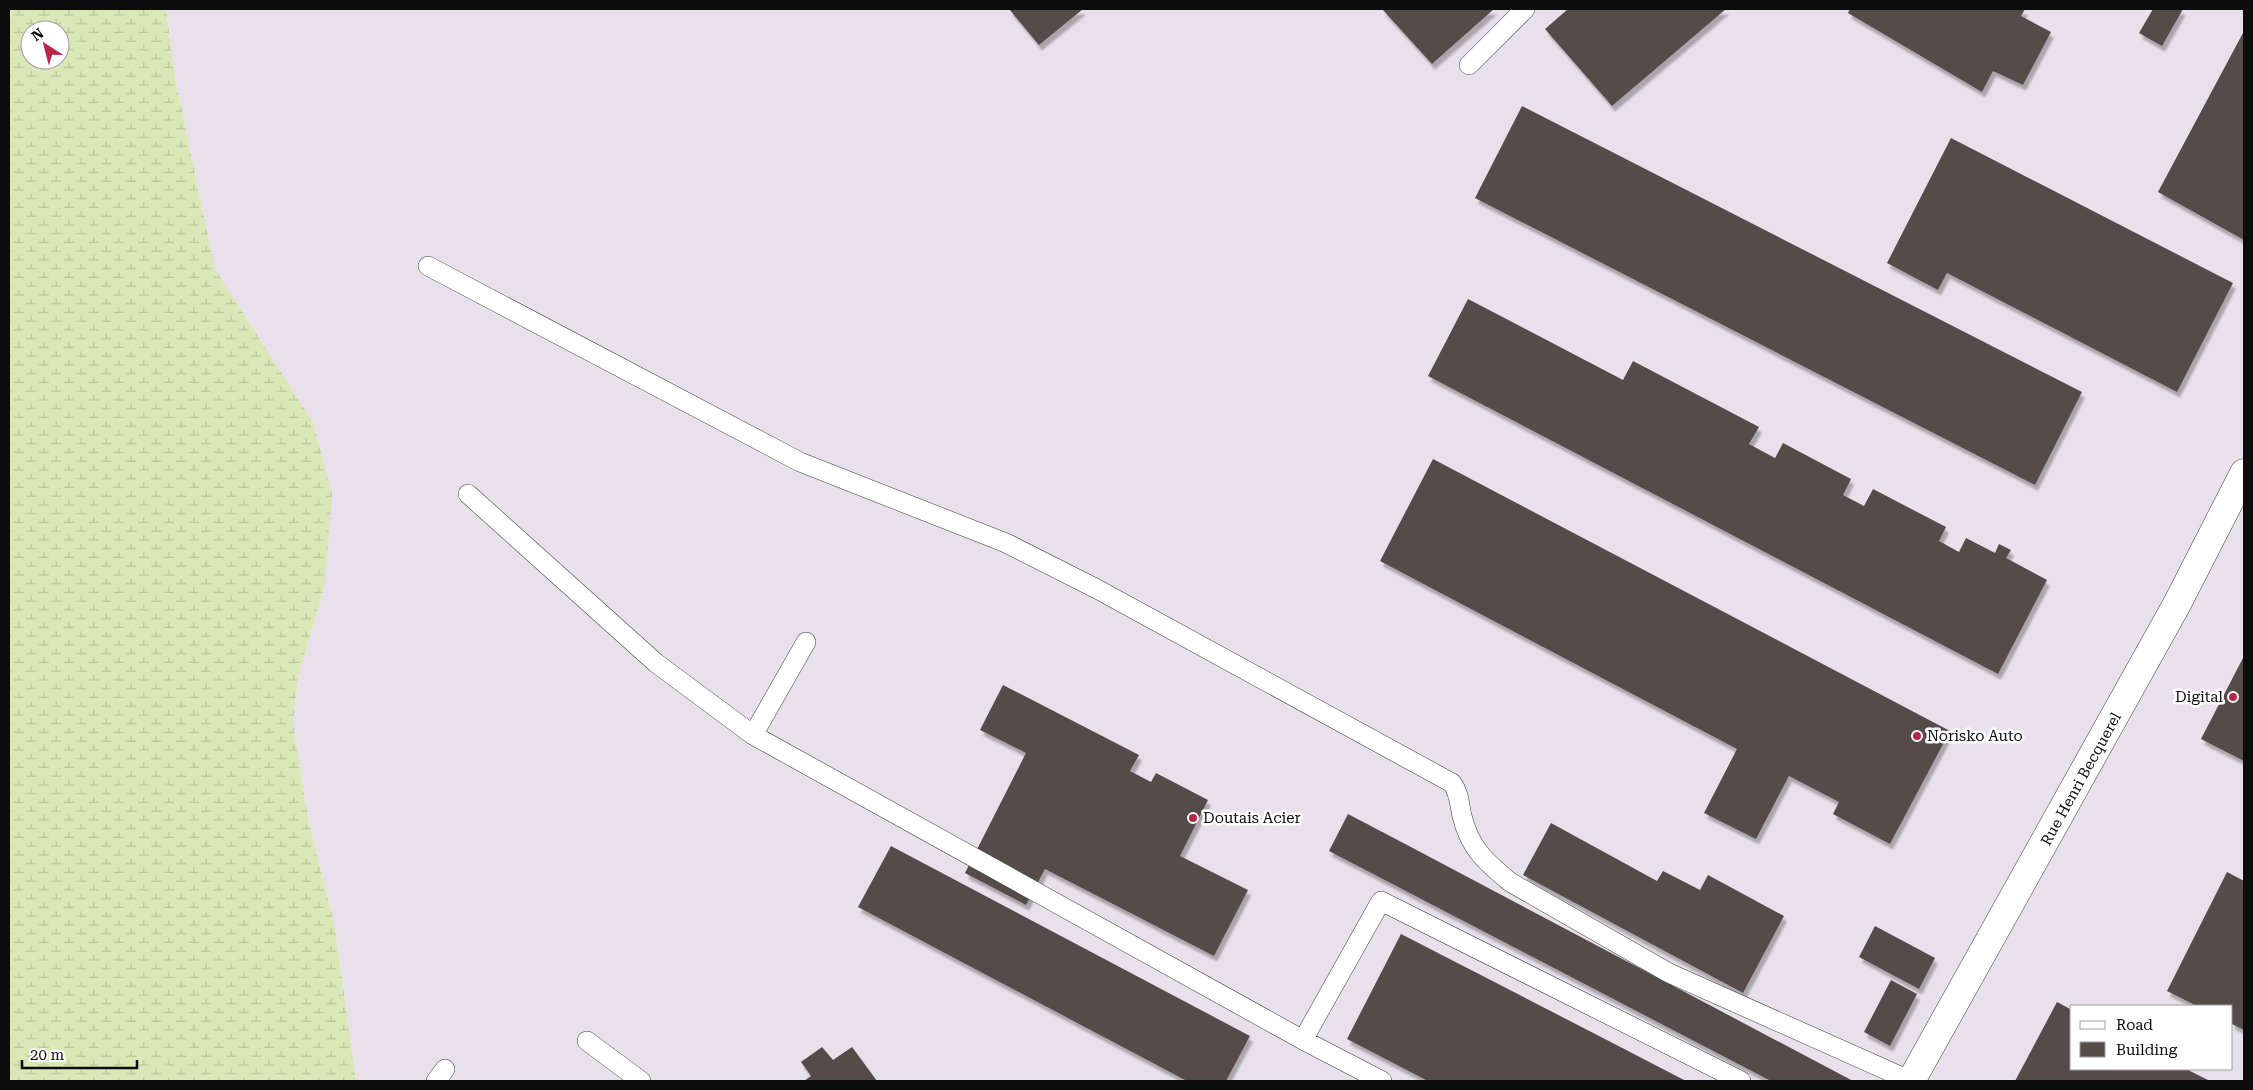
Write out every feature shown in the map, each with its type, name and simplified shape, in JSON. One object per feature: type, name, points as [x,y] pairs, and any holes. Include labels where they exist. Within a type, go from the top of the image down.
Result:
[{"type":"street","name":"Rue Henri Becquerel","points":[[1911,1081],[2177,604],[2244,473]]},
{"type":"lane","points":[[1469,65],[1525,9]]},
{"type":"lane","points":[[428,266],[800,462],[1006,543],[1097,589],[1452,783],[1459,792],[1462,816],[1471,843],[1488,863],[1510,882],[1669,973],[1911,1081]]},
{"type":"lane","points":[[468,494],[656,663],[752,734],[1303,1040],[1382,1081]]},
{"type":"lane","points":[[752,734],[806,642]]},
{"type":"lane","points":[[1303,1040],[1380,901],[1741,1081]]},
{"type":"lane","points":[[587,1041],[641,1081]]},
{"type":"shaded area","points":[[166,9],[2244,9],[2244,1081],[356,1081],[335,927],[308,818],[293,722],[298,678],[325,584],[313,422],[215,269],[175,77]]},
{"type":"green space","points":[[9,9],[166,9],[175,77],[215,269],[313,422],[332,494],[325,584],[298,678],[293,722],[308,818],[335,927],[356,1081],[9,1081]]},
{"type":"building","points":[[1009,9],[1083,9],[1039,45]]},
{"type":"building","points":[[1382,9],[1494,9],[1432,64]]},
{"type":"building","points":[[1568,9],[1726,9],[1612,106],[1545,29]]},
{"type":"building","points":[[1850,9],[2025,9],[2021,16],[2051,32],[2023,85],[1993,71],[1982,92],[1848,13]]},
{"type":"building","points":[[2153,9],[2183,9],[2162,46],[2139,33]]},
{"type":"building","points":[[2244,31],[2244,240],[2158,192]]},
{"type":"building","points":[[1522,106],[2082,392],[2035,485],[1475,198]]},
{"type":"building","points":[[1951,138],[2233,283],[2177,392],[1947,273],[1938,290],[1887,263]]},
{"type":"building","points":[[1468,299],[1623,380],[1633,361],[1759,427],[1749,444],[1775,458],[1783,443],[1851,479],[1843,495],[1864,506],[1873,489],[1946,527],[1939,541],[1959,552],[1966,538],[1995,553],[1999,544],[2011,550],[2006,558],[2047,580],[1998,674],[1428,376]]},
{"type":"building","points":[[1433,459],[1950,731],[1890,844],[1833,814],[1839,802],[1789,776],[1756,839],[1704,813],[1737,749],[1380,561]]},
{"type":"building","name":"Digital","points":[[2244,656],[2244,761],[2201,739]]},
{"type":"building","points":[[1003,685],[1139,755],[1130,771],[1151,782],[1156,773],[1208,800],[1180,856],[1248,890],[1214,956],[1045,869],[1026,905],[965,873],[1026,753],[980,730]]},
{"type":"building","points":[[1348,814],[1853,1081],[1771,1081],[1329,851]]},
{"type":"building","points":[[1551,823],[1657,881],[1663,871],[1700,890],[1708,875],[1784,916],[1743,993],[1523,875]]},
{"type":"building","points":[[891,846],[1250,1036],[1226,1081],[1187,1081],[858,907]]},
{"type":"building","points":[[2227,872],[2244,881],[2244,1030],[2233,1024],[2233,1005],[2195,1005],[2167,991]]},
{"type":"building","points":[[1875,926],[1935,958],[1919,989],[1859,957]]},
{"type":"building","points":[[1401,934],[1686,1081],[1428,1081],[1347,1039]]},
{"type":"building","points":[[1891,980],[1917,994],[1890,1046],[1864,1032]]},
{"type":"building","points":[[2057,1002],[2070,1009],[2070,1070],[2188,1070],[2210,1081],[2015,1081]]},
{"type":"building","points":[[822,1047],[833,1060],[852,1047],[877,1081],[804,1081],[811,1076],[801,1062]]},
{"type":"place","name":"Digital","points":[[2233,697]]},
{"type":"place","name":"Norisko Auto","points":[[1917,736]]},
{"type":"place","name":"Doutais Acier","points":[[1193,818]]}]
